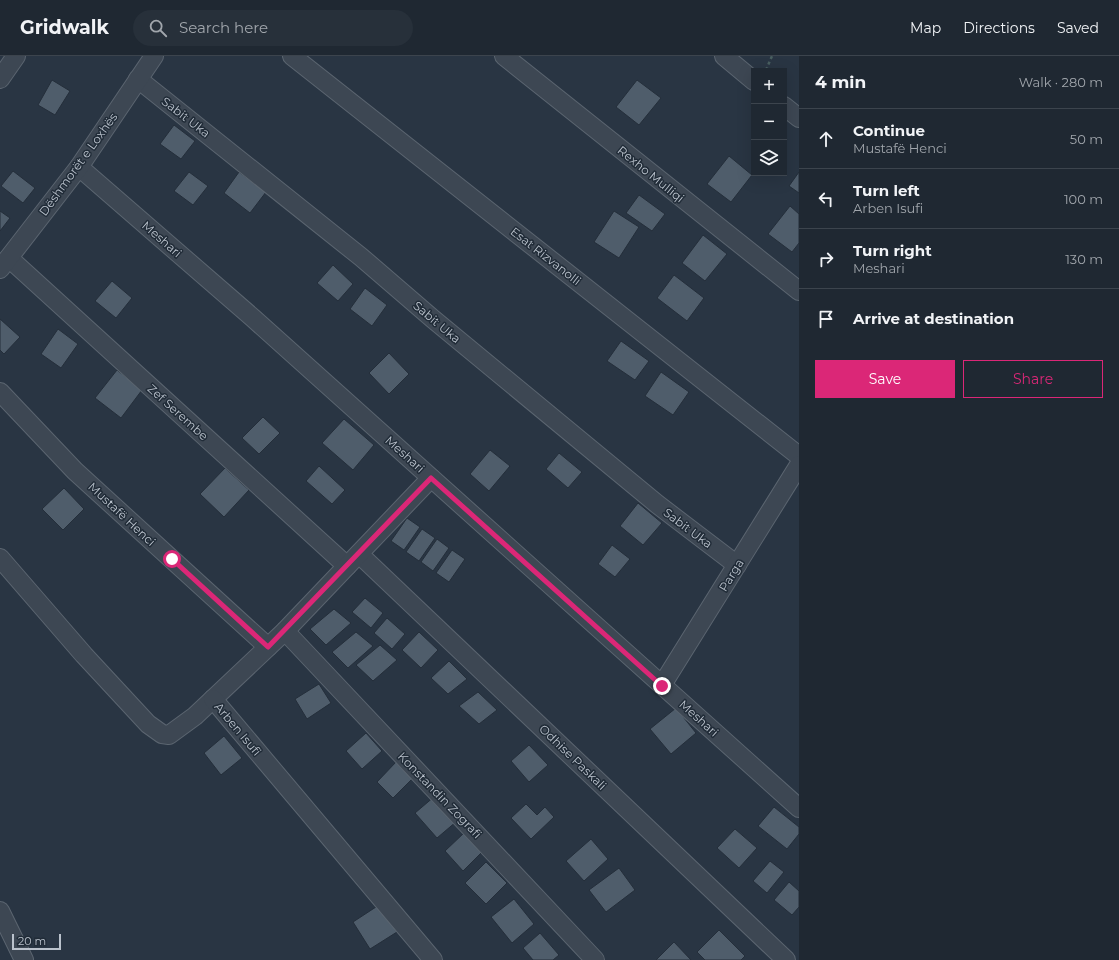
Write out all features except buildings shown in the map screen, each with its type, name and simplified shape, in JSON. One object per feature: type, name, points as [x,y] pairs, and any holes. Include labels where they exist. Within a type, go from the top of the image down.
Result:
[{"type":"street","points":[[0,79],[16,56]]},
{"type":"street","name":"Dëshmorët e Loxhës","points":[[4,264],[79,167],[154,56]]},
{"type":"street","name":"Esat Rizvanolli","points":[[292,56],[799,456]]},
{"type":"street","name":"Rexho Mulliqi","points":[[504,56],[799,292]]},
{"type":"street","points":[[724,56],[751,78]]},
{"type":"street","name":"Sabit Uka","points":[[138,79],[361,257],[439,324],[656,504],[737,565]]},
{"type":"street","points":[[787,108],[799,118]]},
{"type":"street","name":"Meshari","points":[[79,167],[253,318],[799,808]]},
{"type":"street","name":"Zef Serembe","points":[[4,264],[353,560]]},
{"type":"street","name":"Mustafë Henci","points":[[0,392],[75,471],[268,647]]},
{"type":"street","name":"Parga","points":[[662,686],[799,465]]},
{"type":"street","name":"Arben Isufi","points":[[431,478],[284,631],[213,700],[433,960]]},
{"type":"street","points":[[0,558],[84,655],[155,730],[162,734],[169,735],[180,729],[213,700]]},
{"type":"street","name":"Odhise Paskali","points":[[353,560],[786,960]]},
{"type":"street","name":"Konstandin Zografi","points":[[284,631],[595,960]]},
{"type":"street","points":[[0,911],[24,960]]},
{"type":"path","points":[[766,68],[772,56]]},
{"type":"route","points":[[172,559],[268,647],[431,478],[662,686]]}]
